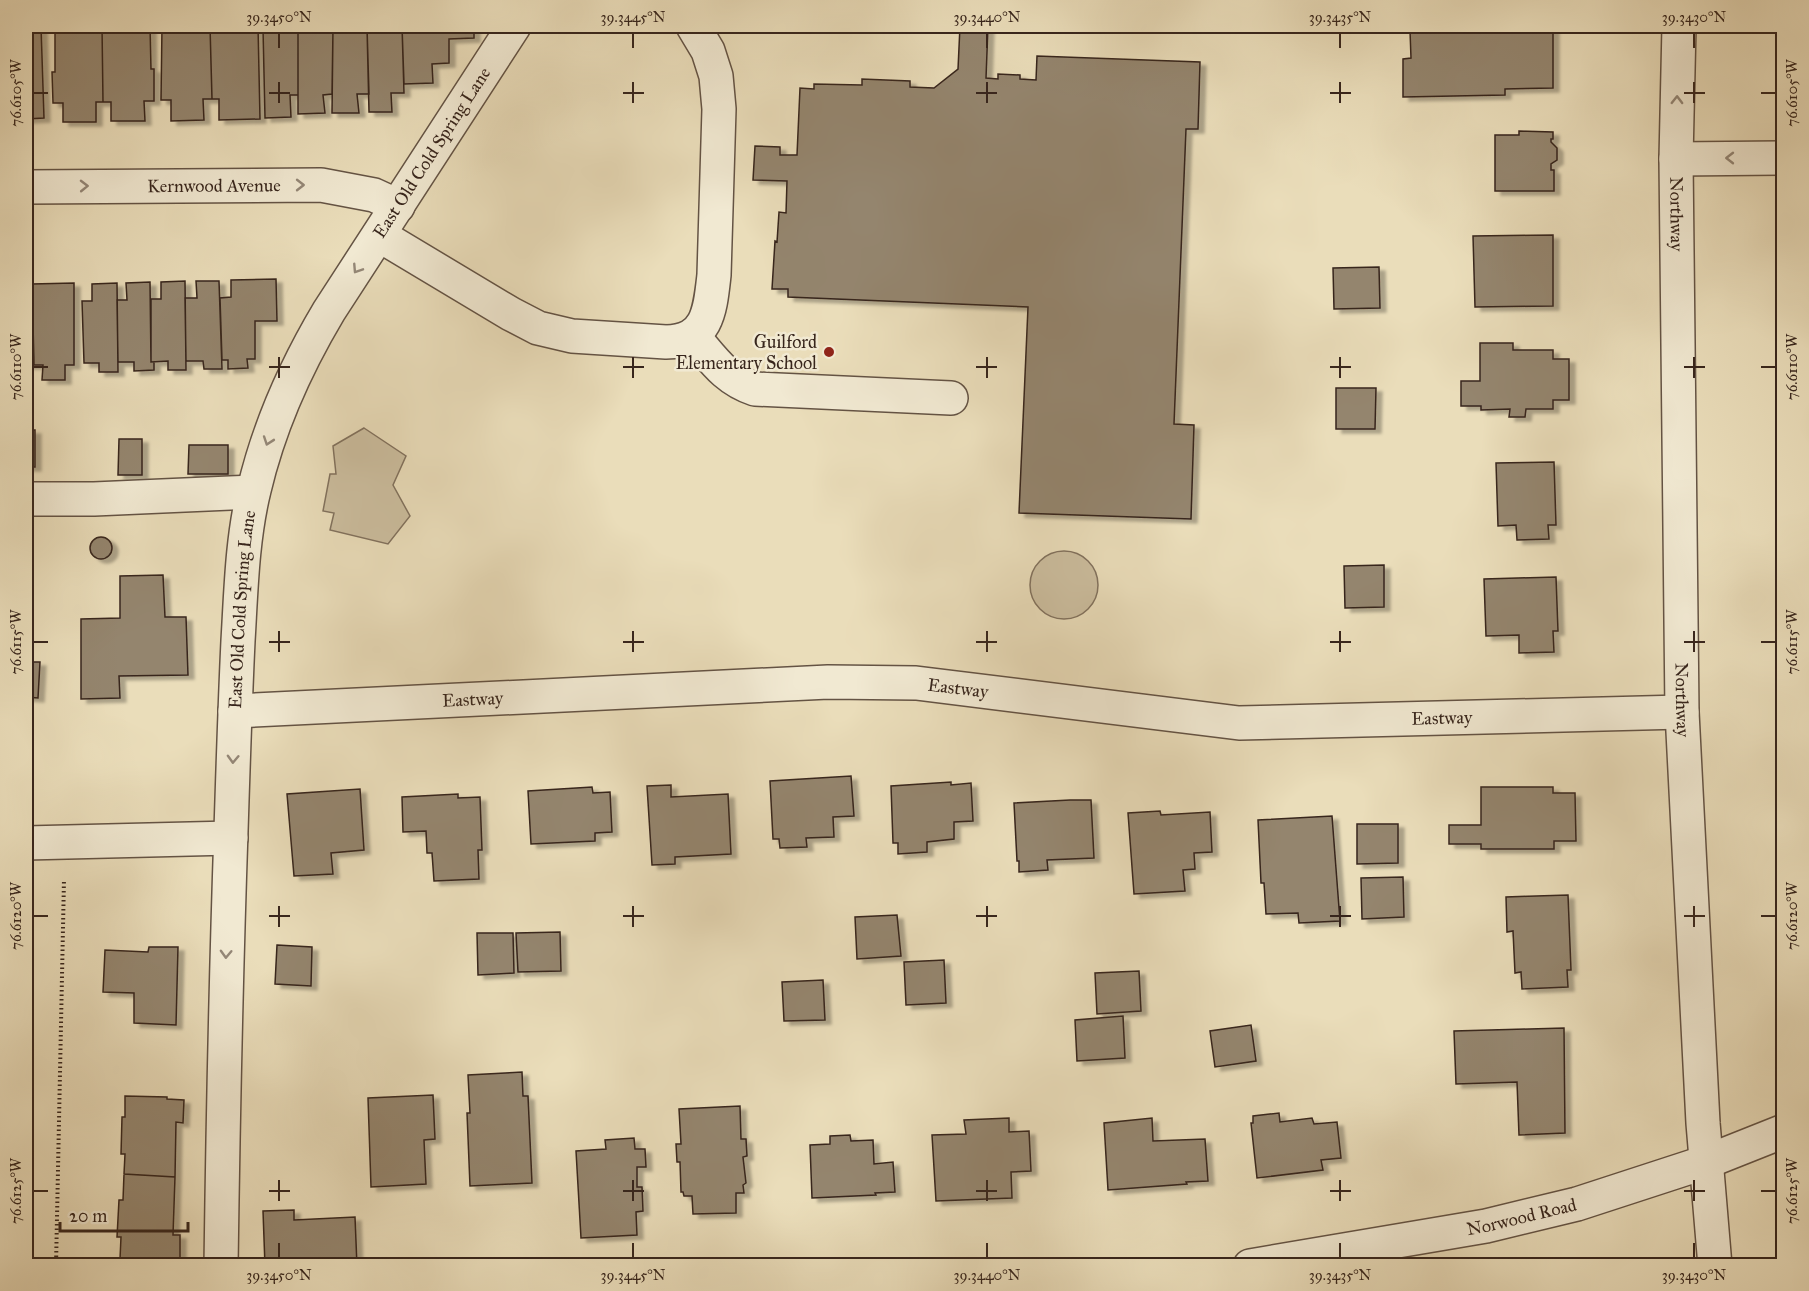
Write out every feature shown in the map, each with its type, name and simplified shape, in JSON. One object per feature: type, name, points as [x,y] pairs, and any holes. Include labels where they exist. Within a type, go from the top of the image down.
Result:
[{"type":"street","name":"East Old Cold Spring Lane","points":[[221,1266],[226,966],[235,711],[241,591],[245,543],[253,492],[265,449],[285,393],[305,352],[329,311],[514,26]]},
{"type":"street","points":[[379,235],[538,328],[572,336],[666,342],[681,342],[693,336],[703,324],[711,302],[714,275],[719,109],[716,76],[708,51],[693,26]]},
{"type":"street","name":"Northway","points":[[1679,26],[1676,159],[1682,712],[1706,1162],[1715,1266]]},
{"type":"street","points":[[1676,159],[1784,158]]},
{"type":"street","name":"Kernwood Avenue","points":[[26,187],[321,185],[374,195],[398,206]]},
{"type":"street","points":[[693,336],[725,374],[739,384],[755,388],[951,398]]},
{"type":"street","points":[[26,499],[94,499],[253,492]]},
{"type":"street","name":"Eastway","points":[[235,711],[828,682],[937,686],[1239,723],[1682,712]]},
{"type":"street","points":[[26,843],[231,838]]},
{"type":"street","name":"Norwood Road","points":[[1250,1266],[1486,1226],[1577,1204],[1706,1162],[1784,1131]]},
{"type":"path","points":[[56,1266],[64,842]]},
{"type":"shaded area","points":[[364,428],[406,456],[393,485],[410,516],[388,544],[330,530],[334,513],[323,511],[330,474],[336,474],[333,446]]},
{"type":"shaded area","points":[[1064,551],[1077,554],[1088,561],[1095,572],[1098,585],[1095,598],[1088,609],[1077,616],[1064,619],[1051,616],[1040,609],[1033,598],[1030,585],[1033,572],[1040,561],[1051,554]]},
{"type":"building","points":[[26,26],[41,26],[44,118],[26,119]]},
{"type":"building","points":[[55,26],[102,26],[103,102],[96,102],[96,122],[63,122],[63,103],[53,103],[52,72],[55,72]]},
{"type":"building","points":[[102,26],[150,26],[154,101],[144,101],[145,121],[111,121],[111,102],[103,102]]},
{"type":"building","points":[[162,26],[210,26],[212,99],[203,99],[204,120],[171,121],[171,100],[161,100]]},
{"type":"building","points":[[210,26],[258,26],[260,119],[219,120],[219,99],[212,99]]},
{"type":"building","points":[[265,26],[298,28],[298,95],[290,95],[291,117],[265,118],[263,29]]},
{"type":"building","points":[[301,26],[333,28],[332,94],[323,95],[325,113],[298,114],[298,28]]},
{"type":"building","points":[[336,26],[367,27],[369,94],[357,94],[359,113],[332,113],[333,28]]},
{"type":"building","points":[[402,26],[404,93],[391,93],[392,112],[369,112],[367,27]]},
{"type":"building","points":[[402,26],[474,26],[474,38],[449,39],[449,63],[432,64],[433,83],[404,84]]},
{"type":"building","points":[[960,26],[988,26],[986,78],[998,79],[998,74],[1020,75],[1020,79],[1036,80],[1037,56],[1200,62],[1198,129],[1186,129],[1174,424],[1194,425],[1191,519],[1019,513],[1028,307],[788,297],[788,289],[772,289],[779,212],[786,213],[787,181],[753,180],[755,146],[780,147],[780,155],[797,155],[800,88],[814,89],[814,84],[862,85],[862,79],[910,81],[910,87],[934,88],[958,69]]},
{"type":"building","points":[[1505,26],[1553,26],[1553,88],[1505,89],[1505,95],[1403,97],[1403,59],[1411,58],[1410,31],[1505,30]]},
{"type":"building","points":[[1519,131],[1553,132],[1551,142],[1557,148],[1557,160],[1551,164],[1551,170],[1554,170],[1554,191],[1495,191],[1495,135],[1519,135]]},
{"type":"building","points":[[1553,235],[1553,306],[1475,307],[1473,236]]},
{"type":"building","points":[[1379,267],[1380,308],[1334,309],[1333,268]]},
{"type":"building","points":[[276,279],[277,321],[255,321],[255,359],[247,359],[248,368],[228,369],[228,360],[222,360],[220,298],[231,297],[231,280]]},
{"type":"building","points":[[185,281],[186,370],[168,370],[168,361],[151,362],[151,299],[161,299],[161,282]]},
{"type":"building","points":[[196,281],[219,281],[222,369],[204,369],[203,361],[186,361],[185,298],[197,298]]},
{"type":"building","points":[[150,282],[151,362],[154,362],[154,370],[134,371],[134,362],[118,362],[117,300],[127,300],[126,283]]},
{"type":"building","points":[[74,283],[74,365],[65,365],[65,380],[42,380],[43,365],[34,365],[32,284]]},
{"type":"building","points":[[117,283],[118,372],[99,372],[99,363],[84,363],[82,301],[92,301],[92,284]]},
{"type":"building","points":[[26,302],[32,302],[34,365],[26,365]]},
{"type":"building","points":[[1480,343],[1513,343],[1513,350],[1553,350],[1553,359],[1569,359],[1569,400],[1553,400],[1553,409],[1526,409],[1525,417],[1509,417],[1510,409],[1481,410],[1481,406],[1461,406],[1461,381],[1480,381]]},
{"type":"building","points":[[1336,388],[1376,388],[1375,429],[1336,429]]},
{"type":"building","points":[[26,430],[35,430],[35,467],[26,467]]},
{"type":"building","points":[[119,439],[142,439],[142,475],[118,475]]},
{"type":"building","points":[[189,445],[228,445],[228,474],[188,474]]},
{"type":"building","points":[[1554,462],[1556,525],[1548,525],[1549,539],[1517,540],[1516,525],[1498,526],[1496,463]]},
{"type":"building","points":[[101,537],[109,540],[112,548],[109,556],[101,559],[93,556],[90,548],[93,540]]},
{"type":"building","points":[[1384,565],[1384,607],[1345,608],[1344,566]]},
{"type":"building","points":[[163,575],[165,617],[186,617],[188,675],[119,676],[120,698],[81,699],[81,619],[120,618],[120,576]]},
{"type":"building","points":[[1556,577],[1558,631],[1553,631],[1554,652],[1519,653],[1519,635],[1486,636],[1484,579]]},
{"type":"building","points":[[26,662],[40,662],[38,698],[26,697]]},
{"type":"building","points":[[851,776],[854,816],[833,817],[834,837],[806,838],[807,847],[780,848],[779,839],[773,839],[770,781]]},
{"type":"building","points":[[951,782],[951,785],[971,783],[973,821],[954,822],[954,839],[927,842],[927,852],[898,854],[898,843],[893,843],[891,786]]},
{"type":"building","points":[[671,785],[671,797],[728,794],[731,854],[675,857],[675,864],[652,865],[647,786]]},
{"type":"building","points":[[592,787],[593,793],[610,792],[612,832],[595,833],[595,841],[531,844],[528,791]]},
{"type":"building","points":[[1481,787],[1553,787],[1553,793],[1575,793],[1576,841],[1554,841],[1554,849],[1481,849],[1481,844],[1449,844],[1449,825],[1481,825]]},
{"type":"building","points":[[360,789],[364,850],[331,853],[333,874],[294,876],[287,794]]},
{"type":"building","points":[[458,794],[458,798],[480,797],[482,850],[478,850],[479,879],[434,881],[432,853],[427,853],[426,831],[403,832],[402,797]]},
{"type":"building","points":[[1091,800],[1094,858],[1047,860],[1048,870],[1019,872],[1014,803]]},
{"type":"building","points":[[1160,811],[1161,815],[1210,812],[1212,852],[1194,853],[1195,869],[1183,870],[1185,891],[1134,894],[1128,813]]},
{"type":"building","points":[[1332,816],[1340,921],[1299,923],[1298,913],[1266,914],[1264,883],[1261,883],[1258,820]]},
{"type":"building","points":[[1357,824],[1398,824],[1398,863],[1357,864]]},
{"type":"building","points":[[1403,877],[1404,917],[1362,919],[1361,878]]},
{"type":"building","points":[[1568,895],[1571,970],[1567,970],[1568,987],[1522,989],[1521,972],[1515,973],[1513,931],[1507,932],[1506,897]]},
{"type":"building","points":[[897,915],[901,956],[857,959],[855,917]]},
{"type":"building","points":[[560,932],[561,971],[518,972],[516,933]]},
{"type":"building","points":[[477,933],[513,933],[514,973],[478,975]]},
{"type":"building","points":[[277,945],[312,947],[311,986],[275,984]]},
{"type":"building","points":[[149,947],[178,947],[176,1025],[134,1023],[134,993],[103,992],[105,950],[148,952]]},
{"type":"building","points":[[944,960],[946,1003],[906,1005],[904,962]]},
{"type":"building","points":[[1139,971],[1141,1011],[1097,1014],[1095,973]]},
{"type":"building","points":[[823,980],[825,1020],[784,1021],[782,982]]},
{"type":"building","points":[[1123,1016],[1125,1058],[1077,1061],[1075,1020]]},
{"type":"building","points":[[1251,1025],[1256,1061],[1215,1067],[1210,1031]]},
{"type":"building","points":[[1564,1028],[1565,1133],[1519,1135],[1517,1082],[1456,1084],[1454,1031]]},
{"type":"building","points":[[522,1072],[523,1096],[528,1096],[532,1183],[470,1186],[468,1075]]},
{"type":"building","points":[[433,1095],[435,1139],[424,1140],[426,1184],[371,1187],[368,1098]]},
{"type":"building","points":[[125,1096],[167,1097],[167,1099],[184,1100],[183,1123],[176,1122],[175,1177],[124,1174],[125,1154],[121,1154]]},
{"type":"building","points":[[740,1106],[741,1139],[746,1139],[747,1156],[743,1157],[746,1183],[743,1185],[744,1193],[736,1193],[736,1213],[693,1214],[692,1196],[684,1196],[681,1192],[680,1162],[677,1162],[676,1144],[681,1144],[679,1109]]},
{"type":"building","points":[[1279,1113],[1280,1122],[1312,1118],[1314,1124],[1337,1122],[1341,1158],[1321,1160],[1323,1170],[1257,1178],[1251,1123],[1253,1123],[1253,1116]]},
{"type":"building","points":[[1009,1118],[1009,1132],[1029,1131],[1031,1171],[1011,1172],[1012,1198],[936,1201],[932,1135],[966,1134],[964,1120]]},
{"type":"building","points":[[1152,1118],[1153,1141],[1205,1139],[1208,1181],[1108,1190],[1104,1123]]},
{"type":"building","points":[[850,1135],[851,1141],[873,1140],[874,1164],[893,1162],[895,1192],[812,1198],[810,1145],[830,1144],[830,1136]]},
{"type":"building","points":[[634,1138],[635,1149],[645,1149],[646,1167],[637,1167],[637,1187],[642,1187],[643,1211],[636,1212],[637,1235],[581,1238],[576,1151],[606,1149],[605,1140]]},
{"type":"building","points":[[124,1174],[175,1177],[173,1235],[180,1235],[180,1259],[120,1259],[121,1237],[117,1237],[119,1200],[123,1200]]},
{"type":"building","points":[[294,1210],[294,1220],[355,1217],[357,1266],[265,1266],[263,1211]]},
{"type":"place","name":"Guilford Elementary School","points":[[829,352]]}]
